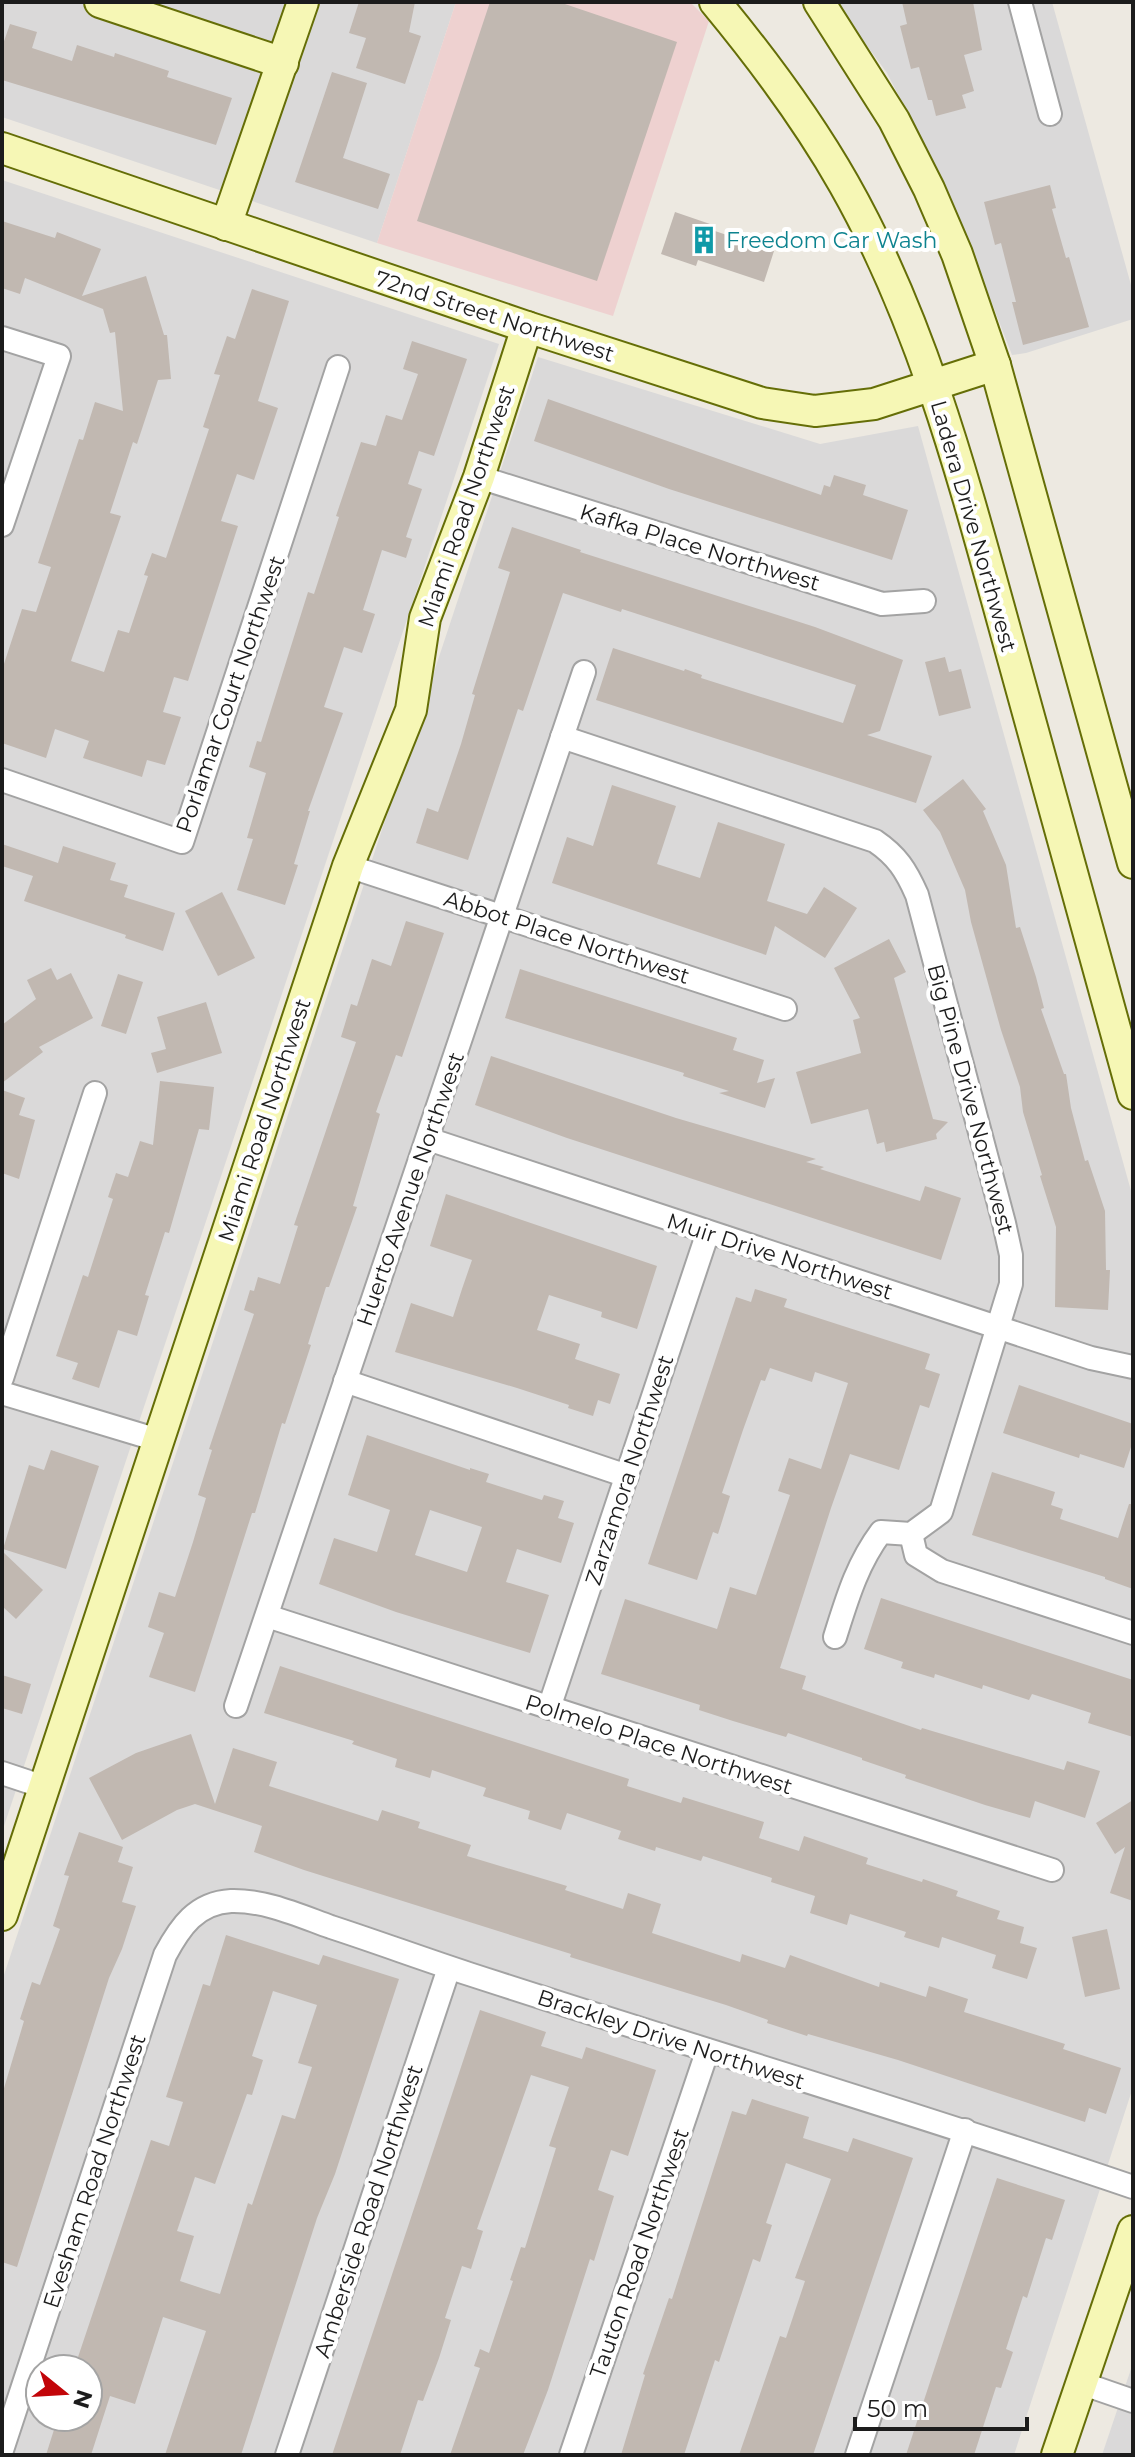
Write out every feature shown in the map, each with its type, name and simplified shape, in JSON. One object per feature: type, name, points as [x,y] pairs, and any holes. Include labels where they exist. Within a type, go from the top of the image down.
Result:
[{"type":"street","points":[[100,2],[283,63]]},
{"type":"street","points":[[226,225],[303,2]]},
{"type":"street","name":"Ladera Drive Northwest","points":[[715,2],[806,121],[846,186],[911,324],[973,514],[1133,1094]]},
{"type":"street","points":[[819,2],[894,120],[957,254],[995,365],[1133,863]]},
{"type":"street","points":[[1020,2],[1050,114]]},
{"type":"street","name":"72nd Street Northwest","points":[[2,148],[527,327],[762,403],[815,411],[874,404],[995,365]]},
{"type":"street","name":"Miami Road Northwest","points":[[2,1915],[348,866],[411,710],[425,618],[479,477],[527,327]]},
{"type":"street","points":[[2,338],[59,356],[2,525]]},
{"type":"street","name":"Porlamar Court Northwest","points":[[2,780],[182,842],[338,367]]},
{"type":"street","name":"Kafka Place Northwest","points":[[479,477],[882,604],[924,601]]},
{"type":"street","name":"Huerto Avenue Northwest","points":[[236,1706],[584,672]]},
{"type":"street","name":"Big Pine Drive Northwest","points":[[562,737],[875,841],[905,867],[917,895],[1004,1223],[1011,1255],[1011,1284],[941,1512],[911,1534],[881,1532],[866,1552],[854,1579],[835,1637]]},
{"type":"street","name":"Abbot Place Northwest","points":[[348,866],[785,1009]]},
{"type":"street","points":[[2,1378],[95,1093]]},
{"type":"street","name":"Muir Drive Northwest","points":[[428,1139],[1091,1358],[1133,1367]]},
{"type":"street","name":"Zarzamora Northwest","points":[[549,1708],[708,1232]]},
{"type":"street","points":[[345,1381],[627,1476]]},
{"type":"street","points":[[2,1393],[158,1440]]},
{"type":"street","points":[[911,1534],[916,1555],[942,1571],[1133,1633]]},
{"type":"street","name":"Polmelo Place Northwest","points":[[267,1616],[1052,1870]]},
{"type":"street","points":[[2,1773],[44,1787]]},
{"type":"street","name":"Brackley Drive Northwest","points":[[207,1906],[232,1901],[282,1910],[707,2052],[965,2130],[1133,2187]]},
{"type":"street","name":"Evesham Road Northwest","points":[[2,2450],[165,1955],[185,1921],[207,1906]]},
{"type":"street","name":"Amberside Road Northwest","points":[[287,2455],[449,1968]]},
{"type":"street","name":"Tauton Road Northwest","points":[[571,2455],[707,2052]]},
{"type":"street","points":[[857,2455],[965,2130]]},
{"type":"street","points":[[1057,2455],[1133,2231]]},
{"type":"street","points":[[1081,2383],[1133,2401]]},
{"type":"shaded area","points":[[2,2],[456,2],[377,243],[2,117]]},
{"type":"shaded area","points":[[456,2],[690,2],[709,21],[613,316],[377,243]]},
{"type":"shaded area","points":[[835,2],[1052,2],[1133,292],[1133,319],[1012,355],[952,200],[887,73]]},
{"type":"shaded area","points":[[2,180],[499,344],[2,1832]]},
{"type":"shaded area","points":[[538,357],[820,444],[918,426],[1133,1198],[1133,2087],[1014,2455],[2,2455],[2,1981]]},
{"type":"shaded area","points":[[1133,2363],[1133,2455],[1102,2455]]},
{"type":"building","points":[[359,2],[415,2],[409,32],[421,36],[405,84],[356,68],[366,38],[349,33]]},
{"type":"building","points":[[490,2],[559,2],[677,42],[597,281],[417,221]]},
{"type":"building","points":[[902,2],[973,2],[982,50],[964,55],[974,91],[962,95],[966,108],[936,116],[919,67],[911,69],[900,26],[907,24]]},
{"type":"building","points":[[10,24],[37,32],[32,48],[72,61],[77,45],[114,57],[115,53],[169,71],[167,77],[232,98],[216,145],[2,80],[2,47]]},
{"type":"building","points":[[332,72],[367,83],[343,158],[390,174],[378,209],[295,182]]},
{"type":"building","points":[[1050,185],[1056,208],[1052,209],[1089,327],[1023,345],[1001,243],[995,245],[984,202]]},
{"type":"building","name":"Freedom Car Wash","points":[[675,212],[710,224],[709,229],[774,251],[764,282],[698,260],[696,266],[661,254]]},
{"type":"building","points":[[2,221],[55,238],[57,232],[101,249],[82,296],[146,276],[164,335],[167,335],[171,379],[158,380],[137,444],[133,442],[110,513],[121,516],[71,661],[104,672],[118,630],[129,633],[148,576],[144,575],[152,553],[166,558],[209,429],[203,427],[220,375],[214,374],[227,336],[235,339],[252,289],[289,301],[258,401],[278,408],[254,480],[237,474],[221,521],[238,526],[188,681],[174,677],[163,712],[181,717],[165,765],[147,760],[142,777],[83,758],[89,741],[55,729],[46,758],[2,743],[2,670],[22,609],[36,612],[51,567],[38,563],[79,439],[83,440],[95,402],[123,411],[115,332],[110,333],[103,309],[25,278],[20,294],[2,288]]},
{"type":"building","points":[[412,341],[467,359],[434,456],[419,451],[408,484],[422,489],[406,537],[412,539],[406,558],[382,550],[363,610],[375,614],[362,653],[344,647],[324,707],[343,713],[308,811],[294,864],[298,865],[285,905],[237,890],[253,839],[247,838],[266,773],[249,767],[257,741],[261,742],[308,592],[314,594],[361,442],[376,446],[386,415],[402,420],[418,374],[403,369]]},
{"type":"building","points":[[548,399],[821,495],[824,485],[830,487],[834,475],[866,485],[863,495],[908,510],[892,560],[669,489],[534,441]]},
{"type":"building","points":[[512,527],[580,552],[815,627],[903,660],[880,731],[867,735],[932,756],[916,803],[596,700],[613,648],[843,723],[856,685],[622,609],[621,612],[563,593],[523,711],[518,709],[468,860],[416,843],[427,808],[438,812],[461,744],[475,695],[472,694],[510,572],[498,568]]},
{"type":"building","points":[[945,657],[949,672],[961,669],[971,708],[939,716],[925,662]]},
{"type":"building","points":[[963,779],[986,809],[983,811],[1006,865],[1016,928],[1020,927],[1036,977],[1044,1008],[1041,1009],[1066,1074],[1085,1161],[1088,1160],[1105,1211],[1106,1270],[1110,1270],[1108,1310],[1055,1307],[1056,1227],[1023,1112],[1020,1087],[1001,1030],[965,890],[940,832],[923,810]]},
{"type":"building","points":[[612,785],[676,806],[657,864],[700,878],[718,822],[785,844],[767,901],[807,914],[824,887],[857,908],[825,958],[775,926],[766,955],[552,883],[567,837],[593,846]]},
{"type":"building","points":[[2,844],[58,863],[63,846],[116,863],[110,880],[128,885],[124,897],[175,913],[163,951],[125,938],[126,935],[24,901],[33,876],[2,866]]},
{"type":"building","points":[[222,892],[255,958],[218,976],[185,911]]},
{"type":"building","points":[[406,921],[444,933],[402,1057],[396,1055],[376,1112],[380,1114],[353,1206],[357,1207],[329,1287],[326,1287],[308,1344],[311,1345],[285,1424],[282,1423],[195,1692],[149,1677],[164,1633],[148,1627],[159,1592],[175,1597],[193,1542],[206,1498],[198,1495],[212,1450],[209,1449],[254,1314],[244,1310],[250,1290],[254,1291],[258,1277],[280,1284],[298,1226],[294,1225],[356,1042],[341,1037],[351,1004],[357,1006],[372,959],[391,966]]},
{"type":"building","points":[[889,939],[906,972],[894,978],[933,1119],[948,1122],[936,1134],[937,1139],[886,1152],[884,1142],[877,1144],[868,1109],[811,1124],[796,1072],[861,1053],[853,1020],[860,1018],[834,968]]},
{"type":"building","points":[[51,968],[57,980],[71,973],[93,1018],[39,1047],[43,1052],[2,1083],[2,1025],[36,999],[27,980]]},
{"type":"building","points":[[520,969],[737,1038],[733,1050],[764,1060],[757,1083],[775,1078],[765,1108],[719,1093],[729,1091],[683,1076],[684,1073],[505,1018]]},
{"type":"building","points":[[118,974],[143,982],[126,1034],[101,1026]]},
{"type":"building","points":[[206,1002],[222,1053],[157,1073],[151,1053],[166,1049],[157,1017]]},
{"type":"building","points":[[491,1056],[676,1118],[816,1159],[806,1162],[920,1201],[925,1186],[961,1198],[941,1260],[475,1105]]},
{"type":"building","points":[[160,1081],[214,1087],[209,1130],[199,1129],[169,1233],[165,1232],[145,1295],[149,1296],[137,1336],[118,1330],[99,1388],[72,1379],[78,1363],[56,1356],[83,1275],[88,1277],[113,1199],[108,1197],[116,1173],[128,1177],[140,1141],[153,1145]]},
{"type":"building","points":[[2,1090],[25,1098],[19,1115],[35,1120],[19,1179],[2,1173]]},
{"type":"building","points":[[446,1194],[657,1266],[637,1329],[601,1317],[602,1312],[549,1295],[537,1330],[580,1344],[575,1359],[620,1374],[610,1404],[598,1400],[593,1416],[517,1388],[395,1352],[411,1303],[453,1317],[472,1260],[430,1246]]},
{"type":"building","points":[[755,1289],[787,1299],[784,1307],[930,1354],[925,1369],[940,1374],[929,1408],[920,1405],[899,1470],[850,1454],[780,1668],[806,1676],[802,1689],[921,1730],[1064,1770],[1067,1761],[1100,1771],[1085,1818],[1035,1801],[1030,1818],[985,1805],[905,1778],[906,1775],[862,1758],[788,1733],[786,1737],[733,1721],[699,1710],[700,1705],[601,1674],[625,1599],[717,1629],[730,1587],[756,1595],[790,1495],[778,1491],[789,1458],[821,1469],[848,1383],[815,1372],[812,1382],[770,1368],[765,1381],[761,1380],[743,1430],[722,1493],[730,1496],[718,1534],[713,1532],[697,1580],[648,1564],[736,1297],[751,1302]]},
{"type":"building","points":[[1019,1385],[1133,1424],[1133,1441],[1124,1468],[1080,1454],[1079,1458],[1003,1433]]},
{"type":"building","points":[[367,1435],[489,1474],[486,1482],[542,1500],[544,1495],[564,1501],[558,1518],[574,1523],[561,1563],[517,1549],[506,1582],[549,1595],[530,1653],[396,1612],[319,1584],[334,1538],[377,1552],[390,1510],[348,1495]],"holes":[[[430,1510],[482,1527],[467,1572],[415,1555]]]},
{"type":"building","points":[[51,1450],[99,1466],[66,1569],[3,1549],[29,1465],[44,1470]]},
{"type":"building","points":[[992,1472],[1055,1492],[1051,1505],[1063,1509],[1060,1519],[1118,1538],[1129,1504],[1133,1504],[1133,1589],[1105,1577],[972,1535]]},
{"type":"building","points":[[2,1551],[43,1590],[16,1619],[2,1606]]},
{"type":"building","points":[[881,1598],[1133,1680],[1133,1737],[1088,1723],[1091,1713],[1032,1694],[1029,1700],[983,1685],[982,1689],[935,1674],[934,1678],[901,1668],[903,1662],[864,1649]]},
{"type":"building","points":[[280,1666],[629,1779],[627,1786],[681,1803],[683,1797],[764,1822],[759,1838],[799,1851],[804,1836],[868,1858],[866,1864],[958,1891],[956,1896],[1000,1911],[997,1919],[1024,1927],[1020,1943],[1037,1948],[1027,1979],[992,1968],[996,1955],[942,1937],[939,1948],[904,1937],[906,1932],[850,1914],[847,1925],[810,1913],[815,1896],[771,1882],[772,1878],[703,1856],[701,1861],[656,1847],[655,1851],[618,1839],[621,1831],[567,1813],[561,1830],[528,1819],[530,1811],[483,1796],[486,1788],[432,1770],[430,1778],[395,1767],[397,1759],[352,1744],[354,1741],[264,1713]]},
{"type":"building","points":[[2,1675],[31,1684],[22,1714],[2,1708]]},
{"type":"building","points":[[191,1734],[215,1804],[233,1748],[277,1762],[269,1786],[378,1821],[382,1810],[420,1822],[418,1828],[471,1845],[467,1856],[567,1886],[565,1890],[623,1909],[628,1893],[661,1904],[652,1933],[740,1962],[742,1954],[785,1968],[790,1955],[879,1987],[880,1982],[926,1997],[929,1986],[968,1999],[964,2012],[1065,2044],[1063,2049],[1121,2068],[1106,2114],[1089,2108],[1085,2122],[898,2060],[807,2036],[726,2005],[304,1870],[254,1852],[262,1826],[195,1804],[177,1810],[122,1840],[89,1778],[136,1753]]},
{"type":"building","points":[[1133,1800],[1133,1901],[1110,1893],[1125,1847],[1115,1854],[1096,1823]]},
{"type":"building","points":[[79,1832],[123,1847],[118,1862],[133,1867],[122,1902],[136,1906],[109,1978],[17,2267],[2,2262],[2,2095],[32,1982],[40,1985],[60,1929],[53,1926],[69,1876],[64,1875]]},
{"type":"building","points":[[1107,1929],[1120,1989],[1085,1997],[1072,1937]]},
{"type":"building","points":[[226,1935],[319,1965],[323,1955],[399,1979],[335,2174],[317,2218],[241,2455],[165,2455],[206,2331],[163,2317],[135,2404],[110,2396],[104,2415],[104,2353],[79,2353],[151,2140],[169,2146],[183,2102],[166,2097],[203,1984],[210,1986]],"holes":[[[273,1991],[317,2005],[298,2063],[312,2067],[295,2119],[282,2115],[252,2205],[248,2203],[220,2294],[180,2281],[194,2236],[177,2231],[195,2177],[215,2184],[247,2094],[252,2095],[263,2060],[252,2056]]]},
{"type":"building","points":[[480,2010],[546,2032],[541,2046],[582,2059],[586,2047],[656,2070],[628,2156],[611,2150],[598,2190],[614,2196],[594,2261],[590,2259],[548,2390],[523,2455],[450,2455],[480,2368],[474,2366],[480,2349],[489,2353],[513,2281],[510,2280],[521,2247],[525,2248],[556,2148],[549,2146],[569,2087],[531,2075],[477,2229],[483,2231],[471,2269],[462,2266],[445,2318],[451,2320],[439,2358],[423,2401],[418,2400],[400,2455],[332,2455]]},
{"type":"building","points":[[752,2099],[809,2117],[803,2138],[848,2152],[853,2138],[913,2158],[813,2455],[739,2455],[780,2336],[786,2338],[805,2281],[795,2278],[831,2179],[786,2163],[766,2223],[772,2225],[760,2262],[753,2259],[684,2455],[621,2455],[643,2374],[669,2298],[672,2299],[732,2111],[746,2115]]},
{"type":"building","points":[[997,2178],[1065,2200],[1052,2240],[1046,2238],[1027,2298],[1023,2296],[1006,2349],[1013,2352],[1001,2388],[996,2387],[974,2455],[906,2455]]},
{"type":"building","points":[[53,2433],[98,2433],[91,2455],[46,2455]]},
{"type":"place","name":"Freedom Car Wash","points":[[704,240]]}]
